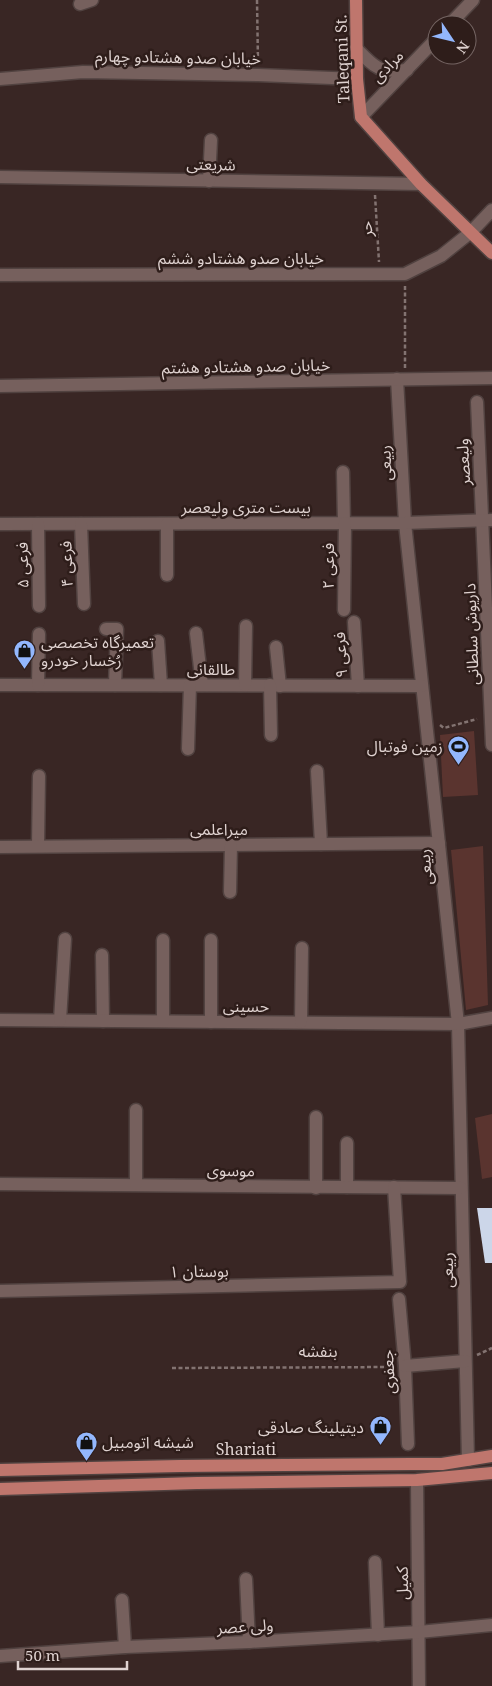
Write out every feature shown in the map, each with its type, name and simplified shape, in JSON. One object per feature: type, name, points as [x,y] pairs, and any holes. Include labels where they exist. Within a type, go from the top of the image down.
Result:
[{"type":"main road","name":"Taleqani St.","points":[[356,0],[356,79],[361,117]]},
{"type":"main road","points":[[361,117],[421,184],[492,253]]},
{"type":"main road","name":"Shariati","points":[[0,1470],[180,1466],[442,1464],[492,1456]]},
{"type":"main road","name":"Shariati","points":[[0,1489],[197,1483],[417,1480],[492,1473]]},
{"type":"street","points":[[459,15],[473,0]]},
{"type":"street","points":[[356,48],[372,65],[388,72],[407,70]]},
{"type":"street","name":"مرادی","points":[[361,117],[427,49]]},
{"type":"street","name":"خیابان صدو هشتادو چهارم","points":[[0,79],[83,72],[258,74],[356,79]]},
{"type":"street","points":[[209,180],[211,140]]},
{"type":"street","name":"شریعتی","points":[[0,177],[421,184]]},
{"type":"street","name":"خیابان صدو هشتادو ششم","points":[[0,275],[405,274],[441,256],[471,232],[492,210]]},
{"type":"street","name":"خیابان صدو هشتادو هشتم","points":[[0,386],[492,378]]},
{"type":"street","name":"ربیعی","points":[[398,379],[405,523],[458,1024],[468,1460]]},
{"type":"street","name":"ولیعصر","points":[[477,402],[487,520]]},
{"type":"street","name":"فرعی ۲","points":[[343,472],[344,610]]},
{"type":"street","name":"بیست متری ولیعصر","points":[[0,524],[405,523],[487,520]]},
{"type":"street","name":"داریوش سلطانی","points":[[487,520],[492,746]]},
{"type":"street","name":"فرعی ۵","points":[[38,524],[39,606]]},
{"type":"street","name":"فرعی ۴","points":[[81,524],[84,604]]},
{"type":"street","points":[[167,524],[167,576]]},
{"type":"street","name":"فرعی ۹","points":[[354,622],[358,686]]},
{"type":"street","points":[[245,686],[246,626]]},
{"type":"street","points":[[106,629],[117,629],[115,685]]},
{"type":"street","points":[[188,749],[196,685],[196,633]]},
{"type":"street","points":[[38,634],[38,685]]},
{"type":"street","points":[[158,642],[161,685]]},
{"type":"street","points":[[271,735],[276,647]]},
{"type":"street","name":"طالقانی","points":[[0,685],[422,686]]},
{"type":"street","points":[[317,771],[321,844]]},
{"type":"street","points":[[38,846],[39,776]]},
{"type":"street","name":"میراعلمی","points":[[0,847],[439,843]]},
{"type":"street","points":[[230,892],[231,845]]},
{"type":"street","points":[[60,1020],[65,939]]},
{"type":"street","points":[[163,940],[163,1021]]},
{"type":"street","points":[[211,940],[211,1022]]},
{"type":"street","points":[[301,1022],[302,948]]},
{"type":"street","points":[[102,955],[102,1021]]},
{"type":"street","name":"حسینی","points":[[0,1020],[458,1024],[492,1018]]},
{"type":"street","points":[[136,1110],[136,1184]]},
{"type":"street","points":[[316,1117],[316,1188]]},
{"type":"street","points":[[347,1143],[347,1187]]},
{"type":"street","name":"موسوی","points":[[0,1184],[462,1188]]},
{"type":"street","name":"بوستان ۱","points":[[0,1292],[400,1282],[394,1186]]},
{"type":"street","name":"جعفری","points":[[399,1299],[405,1366],[408,1444]]},
{"type":"street","points":[[405,1366],[465,1361]]},
{"type":"street","name":"کمیل","points":[[417,1480],[418,1686]]},
{"type":"street","points":[[375,1562],[378,1635]]},
{"type":"street","points":[[246,1579],[250,1642]]},
{"type":"street","points":[[122,1600],[125,1647]]},
{"type":"street","name":"ولی عصر","points":[[0,1656],[125,1647],[378,1635],[492,1625]]},
{"type":"path","points":[[257,0],[258,74]]},
{"type":"path","name":"حر","points":[[375,183],[379,274]]},
{"type":"path","points":[[398,379],[405,369],[405,274]]},
{"type":"path","points":[[425,716],[444,728],[491,715]]},
{"type":"path","name":"بنفشه","points":[[172,1368],[405,1366]]},
{"type":"shaded area","name":"زمین فوتبال","points":[[474,731],[478,795],[443,797],[440,735]]},
{"type":"shaded area","points":[[483,846],[488,1005],[466,1010],[451,850]]},
{"type":"shaded area","points":[[492,1114],[492,1177],[482,1179],[475,1118]]},
{"type":"building","points":[[477,1208],[492,1208],[492,1263],[485,1263]]},
{"type":"place","name":"تعمیرگاه تخصصی رُخسار خودرو","points":[[25,670]]},
{"type":"place","name":"زمین فوتبال","points":[[459,765]]},
{"type":"place","name":"دیتیلینگ صادقی","points":[[380,1446]]},
{"type":"place","name":"شیشه اتومبیل","points":[[86,1461]]}]
